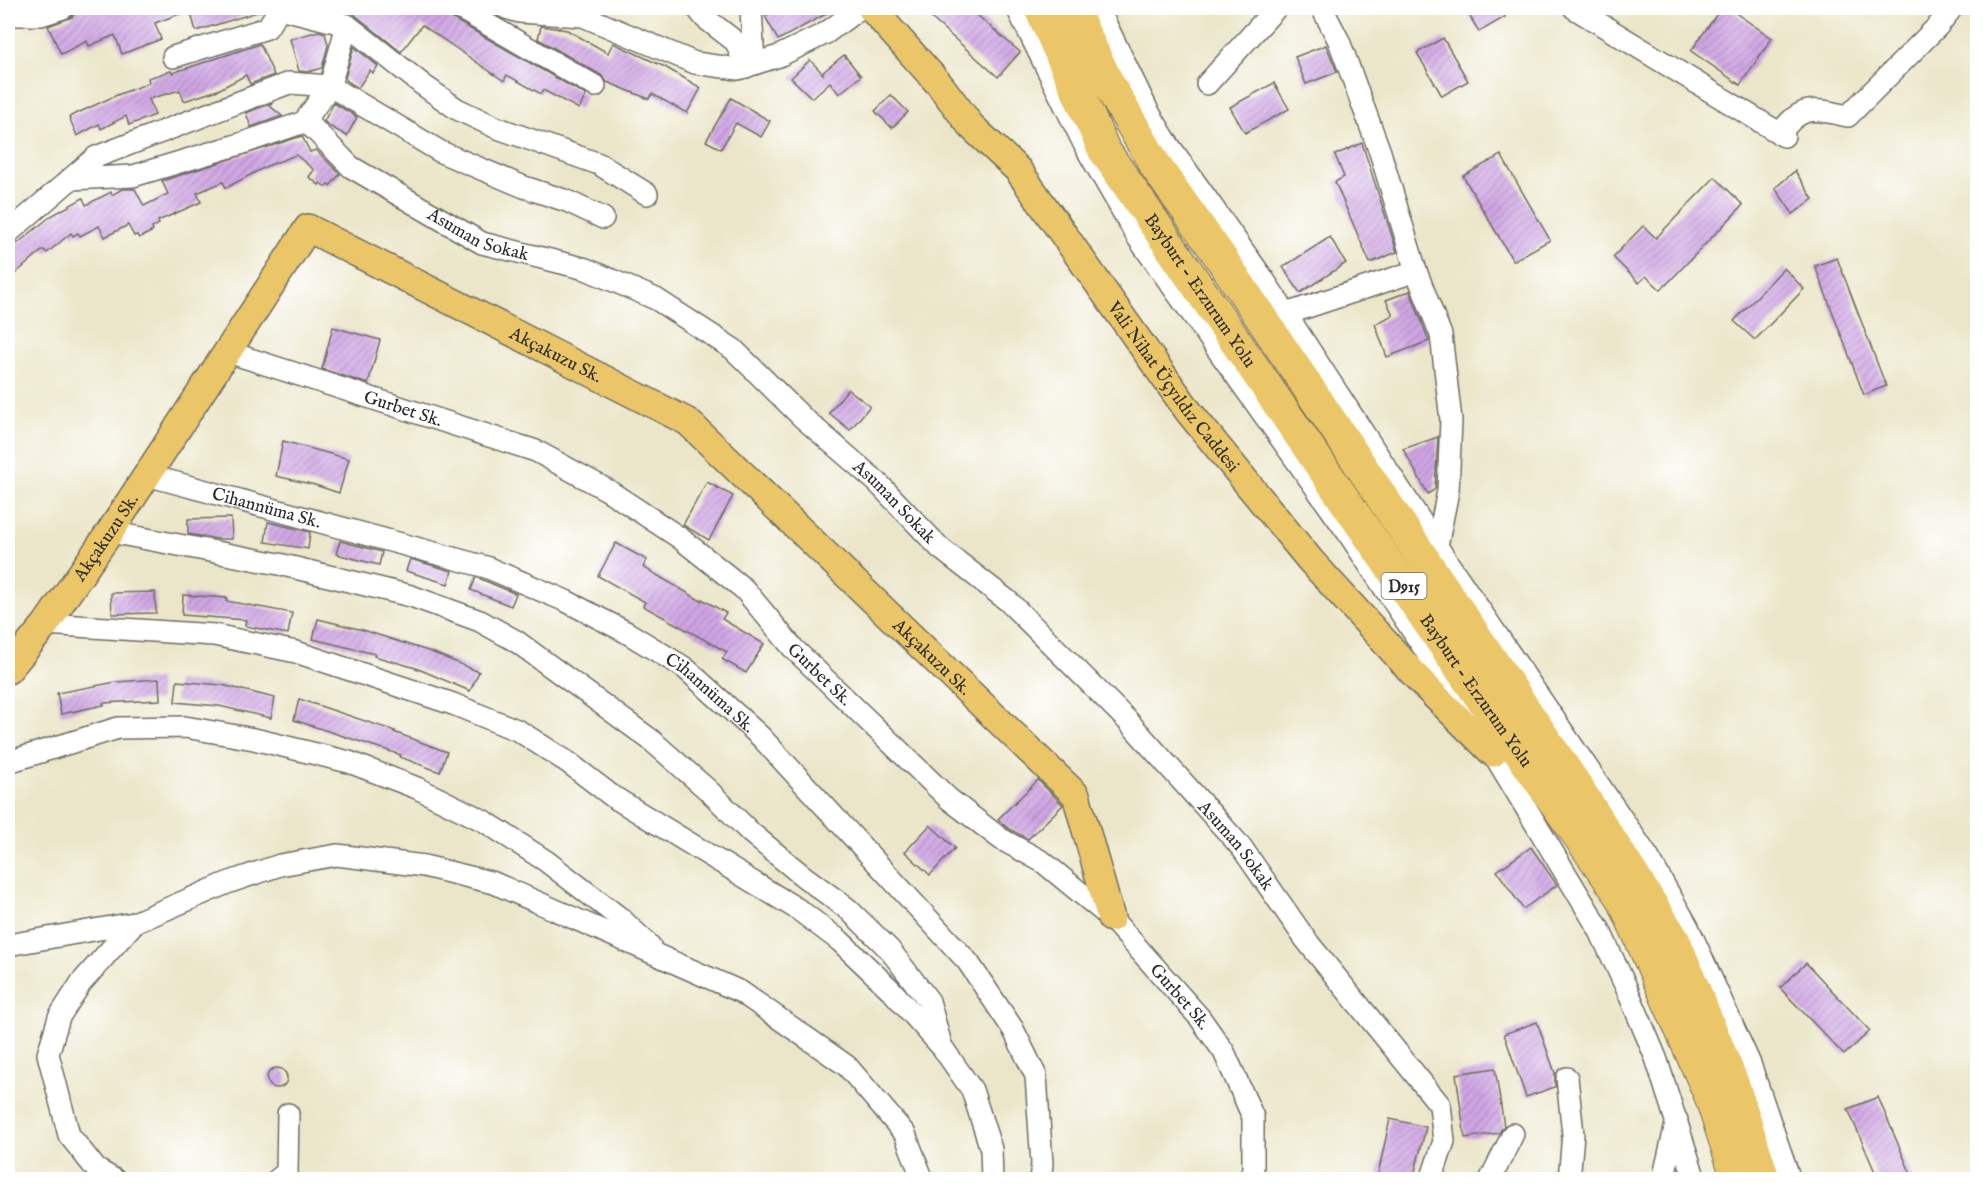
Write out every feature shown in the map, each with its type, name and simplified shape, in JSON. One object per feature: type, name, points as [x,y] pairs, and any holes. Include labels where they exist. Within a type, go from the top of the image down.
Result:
[{"type":"highway","name":"Bayburt - Erzurum Yolu","points":[[1040,8],[1104,150],[1462,670],[1622,897],[1710,1095],[1738,1179]]},
{"type":"highway","name":"Bayburt - Erzurum Yolu","points":[[1072,8],[1108,83],[1157,168],[1219,255],[1555,755],[1674,939],[1732,1084],[1764,1179]]},
{"type":"main road","name":"Vali Nihat Üçyıldız Caddesi","points":[[871,8],[940,85],[971,126],[1018,170],[1189,412],[1310,560],[1424,685],[1493,753]]},
{"type":"main road","name":"Akçakuzu Sk.","points":[[8,670],[46,624],[110,532],[308,228],[688,422],[1076,795],[1111,918]]},
{"type":"street","points":[[8,8],[14,15],[41,15],[63,8]]},
{"type":"street","points":[[173,57],[267,28],[280,8],[347,25],[423,85],[458,109],[495,127],[598,164],[647,194]]},
{"type":"street","points":[[459,8],[595,86]]},
{"type":"street","points":[[506,8],[519,12],[583,16],[695,63],[738,69],[779,56],[826,33],[860,8]]},
{"type":"street","points":[[697,8],[705,18],[736,42],[750,65]]},
{"type":"street","points":[[750,65],[752,8]]},
{"type":"street","points":[[1017,8],[1086,148],[1138,238],[1348,533],[1493,753],[1599,929],[1656,1058],[1678,1120],[1695,1179]]},
{"type":"street","points":[[1098,8],[1148,111],[1189,175],[1264,280],[1437,546],[1648,857],[1688,927],[1750,1064],[1790,1179]]},
{"type":"street","points":[[1207,84],[1276,8]]},
{"type":"street","points":[[1322,8],[1339,41],[1380,152],[1416,271],[1441,335],[1451,420],[1448,491],[1437,546]]},
{"type":"street","points":[[1588,11],[1782,135],[1793,118],[1811,109],[1848,116],[1938,26],[1952,8]]},
{"type":"street","points":[[71,179],[133,176],[304,122],[330,86],[347,25]]},
{"type":"street","points":[[8,233],[96,157],[289,83],[330,86],[441,152],[524,187],[567,201],[603,218]]},
{"type":"street","name":"Asuman Sokak","points":[[304,122],[314,129],[351,167],[482,243],[586,269],[656,299],[733,349],[802,417],[877,482],[940,548],[1008,600],[1128,721],[1242,848],[1306,940],[1440,1105],[1444,1141],[1431,1179]]},
{"type":"street","points":[[1286,314],[1416,271]]},
{"type":"street","name":"Gurbet Sk.","points":[[228,352],[536,452],[609,491],[680,538],[744,589],[793,648],[949,799],[1000,839],[1043,862],[1111,918],[1200,1018],[1224,1052],[1252,1117],[1253,1168],[1250,1179]]},
{"type":"street","name":"Cihannüma Sk.","points":[[147,475],[486,567],[596,616],[685,668],[761,737],[968,962],[1013,1029],[1036,1076],[1042,1164],[1040,1179]]},
{"type":"street","points":[[110,532],[279,564],[411,596],[480,621],[516,641],[651,740],[710,791],[751,833],[848,909],[889,949],[929,1001],[942,1047]]},
{"type":"street","points":[[46,624],[214,635],[296,652],[453,704],[519,731],[569,763],[612,796],[799,910],[840,941],[891,990],[942,1047],[972,1090],[991,1149],[992,1179]]},
{"type":"street","points":[[8,762],[118,728],[185,727],[349,762],[417,788],[484,821],[546,861],[620,918],[661,957]]},
{"type":"street","points":[[8,945],[134,923],[227,883],[280,865],[337,855],[424,866],[494,883],[741,992],[847,1066],[905,1134],[923,1179]]},
{"type":"street","points":[[115,1179],[96,1169],[69,1135],[48,1054],[59,1017],[81,983],[134,923]]},
{"type":"street","points":[[1567,1078],[1573,1134],[1569,1179]]},
{"type":"street","points":[[277,1179],[287,1172],[288,1114]]},
{"type":"street","points":[[1663,1179],[1678,1120]]},
{"type":"street","points":[[1490,1179],[1513,1134]]},
{"type":"building","points":[[75,8],[263,8],[264,10],[196,31],[190,10],[155,23],[161,39],[122,54],[115,35],[89,46],[87,41],[61,54],[48,26],[72,17],[76,12]]},
{"type":"building","points":[[358,8],[445,8],[453,19],[586,95],[579,109],[543,90],[541,94],[507,75],[504,81],[422,25],[401,52],[354,14]]},
{"type":"building","points":[[781,8],[837,8],[778,40],[765,16]]},
{"type":"building","points":[[938,8],[983,8],[977,15],[1020,52],[998,77],[930,17]]},
{"type":"building","points":[[1465,8],[1499,8],[1505,17],[1479,32]]},
{"type":"building","points":[[1721,8],[1728,8],[1772,38],[1740,85],[1691,51]]},
{"type":"building","points":[[541,26],[567,30],[608,53],[613,43],[665,67],[701,88],[687,113],[652,94],[649,99],[607,82],[601,75],[538,39]]},
{"type":"building","points":[[319,31],[325,33],[328,45],[322,68],[308,72],[299,71],[290,39]]},
{"type":"building","points":[[1443,38],[1468,81],[1442,96],[1417,53]]},
{"type":"building","points":[[260,44],[274,75],[250,84],[246,75],[218,90],[184,101],[180,90],[149,99],[155,115],[129,125],[126,116],[101,129],[99,124],[77,136],[69,117],[149,83],[148,78],[171,71],[172,73]]},
{"type":"building","points":[[1326,45],[1337,72],[1306,84],[1295,57]]},
{"type":"building","points":[[354,47],[378,66],[373,73],[370,70],[358,88],[345,78]]},
{"type":"building","points":[[844,55],[861,76],[839,94],[830,82],[812,98],[791,78],[810,60],[822,73]]},
{"type":"building","points":[[1274,83],[1289,109],[1245,133],[1230,107]]},
{"type":"building","points":[[891,95],[908,112],[892,128],[875,111]]},
{"type":"building","points":[[731,98],[770,121],[761,137],[736,123],[721,149],[706,141]]},
{"type":"building","points":[[272,103],[270,106],[282,116],[251,127],[246,113]]},
{"type":"building","points":[[334,103],[357,117],[347,136],[324,121]]},
{"type":"building","points":[[302,136],[310,152],[316,150],[340,174],[330,186],[328,184],[326,187],[320,183],[319,185],[309,177],[314,170],[296,155],[267,166],[226,188],[223,182],[197,193],[201,202],[158,221],[159,224],[152,228],[153,231],[139,238],[137,235],[134,236],[128,225],[105,237],[99,226],[80,236],[78,233],[73,236],[71,233],[47,253],[44,250],[39,253],[8,280],[8,249],[51,216],[83,198],[86,205],[111,192],[112,195],[122,189],[135,189],[144,206],[168,194],[162,181]]},
{"type":"building","points":[[1362,143],[1397,252],[1370,263],[1335,182],[1344,177],[1335,155]]},
{"type":"building","points":[[1501,155],[1550,240],[1513,261],[1463,176]]},
{"type":"building","points":[[1795,171],[1813,199],[1793,214],[1775,188]]},
{"type":"building","points":[[1715,177],[1743,205],[1661,290],[1646,276],[1639,283],[1613,257],[1643,226],[1656,238]]},
{"type":"building","points":[[1330,237],[1346,263],[1300,293],[1283,267]]},
{"type":"building","points":[[1837,258],[1886,386],[1864,395],[1815,266]]},
{"type":"building","points":[[1784,268],[1804,289],[1755,340],[1734,321]]},
{"type":"building","points":[[1410,291],[1429,341],[1387,357],[1375,324],[1393,315],[1386,300]]},
{"type":"building","points":[[333,327],[380,340],[368,384],[322,369]]},
{"type":"building","points":[[848,389],[870,406],[850,430],[829,413]]},
{"type":"building","points":[[1438,437],[1435,489],[1428,494],[1403,449]]},
{"type":"building","points":[[283,441],[349,459],[339,493],[276,476]]},
{"type":"building","points":[[707,482],[733,496],[709,540],[683,525]]},
{"type":"building","points":[[231,518],[232,539],[188,534],[188,519]]},
{"type":"building","points":[[268,522],[310,532],[308,549],[265,542]]},
{"type":"building","points":[[340,541],[382,552],[379,565],[336,554]]},
{"type":"building","points":[[616,543],[647,560],[643,567],[726,613],[722,619],[764,644],[746,673],[722,659],[727,652],[643,606],[645,602],[598,576]]},
{"type":"building","points":[[410,559],[452,571],[448,584],[406,571]]},
{"type":"building","points":[[476,577],[516,594],[511,606],[471,590]]},
{"type":"building","points":[[155,592],[156,613],[112,614],[111,593]]},
{"type":"building","points":[[183,595],[227,598],[226,601],[292,613],[288,634],[245,626],[246,620],[182,615]]},
{"type":"building","points":[[318,619],[363,630],[434,653],[479,672],[470,691],[416,668],[374,656],[375,654],[313,639]]},
{"type":"building","points":[[159,679],[160,700],[103,703],[104,705],[61,714],[57,693],[116,682]]},
{"type":"building","points":[[177,681],[222,685],[275,698],[271,718],[219,706],[175,702]]},
{"type":"building","points":[[299,699],[395,731],[447,752],[440,772],[400,757],[401,755],[294,720]]},
{"type":"building","points":[[1038,780],[1063,805],[1028,839],[1009,829],[998,819]]},
{"type":"building","points":[[930,825],[955,848],[930,875],[905,852]]},
{"type":"building","points":[[1531,847],[1557,885],[1523,909],[1497,871]]},
{"type":"building","points":[[1806,963],[1870,1031],[1844,1055],[1780,988]]},
{"type":"building","points":[[1537,1022],[1555,1073],[1555,1087],[1526,1097],[1504,1034]]},
{"type":"building","points":[[273,1068],[281,1068],[287,1074],[287,1082],[281,1088],[273,1088],[267,1082],[267,1074]]},
{"type":"building","points":[[1495,1068],[1504,1126],[1499,1133],[1465,1138],[1456,1074]]},
{"type":"building","points":[[1878,1097],[1913,1179],[1878,1179],[1848,1109]]},
{"type":"building","points":[[1390,1119],[1426,1127],[1413,1179],[1377,1179]]}]
